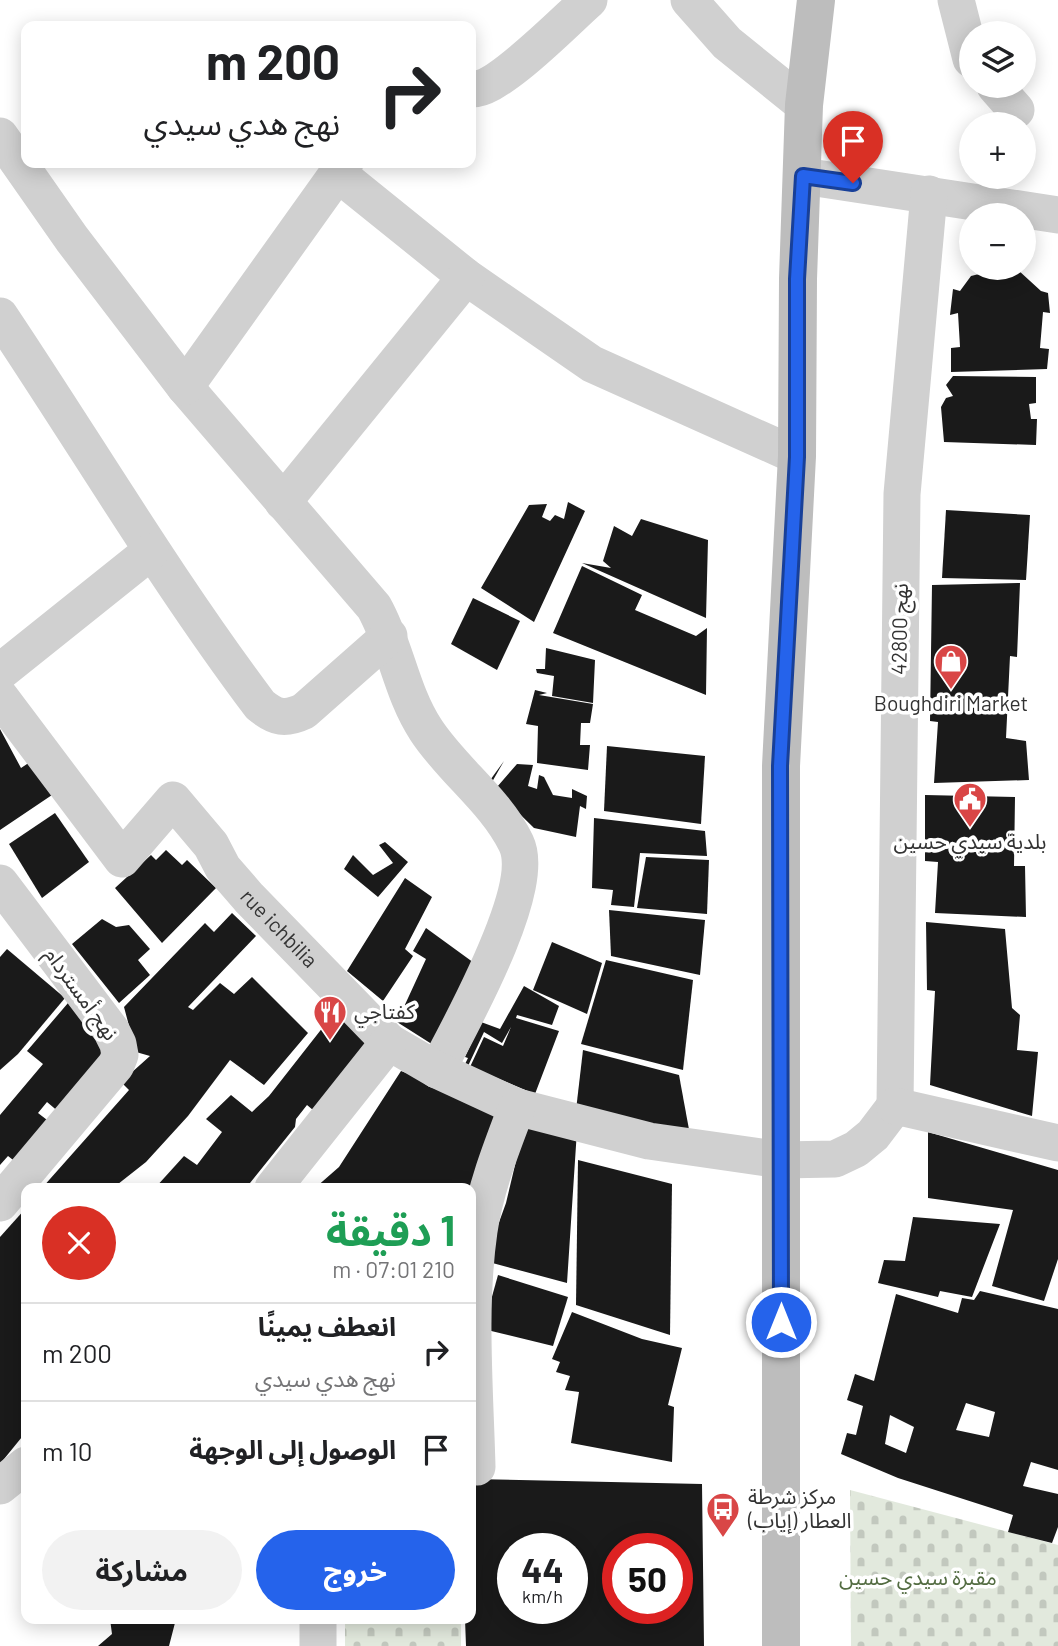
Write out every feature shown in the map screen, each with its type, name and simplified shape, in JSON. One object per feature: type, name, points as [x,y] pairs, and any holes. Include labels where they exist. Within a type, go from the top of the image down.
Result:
[{"type":"main road","points":[[781,1646],[780,766],[797,457],[797,279],[804,104],[816,0]]},
{"type":"street","points":[[476,89],[482,89],[522,61],[589,0]]},
{"type":"street","points":[[689,0],[727,43],[804,104]]},
{"type":"street","points":[[956,0],[961,21]]},
{"type":"street","points":[[0,136],[21,166]]},
{"type":"street","points":[[22,168],[72,239],[185,387],[374,607],[389,636],[411,703],[427,731],[517,845],[521,863],[520,884],[479,990],[437,1070]]},
{"type":"street","points":[[185,387],[341,168],[466,277],[592,365],[797,457]]},
{"type":"street","points":[[803,176],[1058,215]]},
{"type":"street","name":"نهج 42800","points":[[895,1106],[902,494],[929,194]]},
{"type":"street","points":[[284,502],[466,277]]},
{"type":"street","points":[[0,316],[89,450],[150,552],[260,705],[275,717],[290,718],[304,711],[389,636]]},
{"type":"street","points":[[0,671],[150,552]]},
{"type":"street","name":"rue ichbilia","points":[[0,697],[122,859],[173,800],[211,845],[223,868],[248,898],[389,1042],[437,1070],[517,1107],[649,1141],[782,1160],[835,1159],[856,1149],[873,1135],[895,1106]]},
{"type":"street","name":"نهج أمستردام","points":[[0,1203],[116,1065],[120,1055],[111,1030],[6,907]]},
{"type":"street","points":[[277,1183],[389,1042]]},
{"type":"street","points":[[895,1106],[1058,1143]]},
{"type":"street","points":[[476,1331],[479,1231],[487,1193],[517,1107]]},
{"type":"street","points":[[476,1416],[477,1467]]},
{"type":"street","points":[[0,1486],[21,1469]]},
{"type":"street","points":[[318,1624],[318,1646]]},
{"type":"green space","name":"مقبرة سيدي حسين","points":[[850,1490],[1058,1545],[1058,1646],[851,1646]]},
{"type":"green space","points":[[345,1624],[461,1624],[461,1646],[345,1646]]},
{"type":"building","points":[[968,280],[1029,280],[1041,291],[1048,293],[1050,313],[1043,312],[1040,348],[1049,349],[1047,369],[951,372],[951,348],[960,347],[958,313],[950,315],[953,289],[960,291]]},
{"type":"building","points":[[953,376],[1036,377],[1036,403],[1029,404],[1031,419],[1037,419],[1036,445],[944,442],[941,407],[946,398],[953,396],[946,385]]},
{"type":"building","points":[[568,502],[585,511],[534,622],[481,588],[529,505],[547,504],[542,517],[550,521],[555,515],[564,519]]},
{"type":"building","points":[[946,510],[1030,515],[1026,580],[942,578]]},
{"type":"building","points":[[641,519],[708,540],[706,618],[582,563],[611,568],[603,561],[614,526],[632,536]]},
{"type":"building","points":[[582,566],[642,595],[635,610],[696,636],[707,628],[706,695],[553,633]]},
{"type":"building","points":[[1020,583],[1017,657],[1010,656],[1006,738],[1026,741],[1029,780],[934,783],[938,722],[930,721],[932,585]]},
{"type":"building","points":[[473,598],[520,621],[497,670],[451,644]]},
{"type":"building","points":[[546,648],[595,660],[593,703],[552,696],[554,676],[537,673],[536,669],[545,669]]},
{"type":"building","points":[[535,690],[547,693],[539,695],[593,704],[590,723],[581,723],[580,745],[590,745],[588,770],[537,763],[538,726],[526,724]]},
{"type":"building","points":[[0,729],[21,768],[30,762],[52,795],[0,830]]},
{"type":"building","points":[[607,746],[705,756],[701,824],[604,811]]},
{"type":"building","points":[[504,761],[492,782],[497,787],[517,764],[533,765],[528,786],[537,789],[539,775],[544,777],[553,795],[572,798],[572,789],[587,796],[586,809],[580,806],[576,837],[534,828],[488,783]]},
{"type":"building","points":[[925,795],[1015,797],[1014,866],[1025,866],[1026,917],[935,913],[938,862],[925,861]]},
{"type":"building","points":[[55,813],[89,862],[42,898],[9,844]]},
{"type":"building","points":[[594,818],[705,831],[707,856],[640,853],[634,907],[611,905],[613,890],[592,888]]},
{"type":"building","points":[[385,842],[408,862],[378,897],[344,869],[353,855],[373,875],[393,863],[379,845]]},
{"type":"building","points":[[166,850],[182,865],[187,860],[216,888],[162,943],[115,888],[151,855],[156,860]]},
{"type":"building","points":[[646,857],[709,860],[707,914],[637,908]]},
{"type":"building","points":[[405,878],[432,897],[405,949],[413,956],[383,1001],[347,971]]},
{"type":"building","points":[[609,910],[705,920],[700,975],[611,956]]},
{"type":"building","points":[[232,913],[256,936],[188,1007],[193,1010],[220,983],[234,994],[252,977],[308,1033],[264,1085],[230,1060],[188,1116],[146,1162],[119,1183],[46,1183],[129,1090],[121,1082],[150,1056],[136,1052],[124,1007],[205,923],[214,932]]},
{"type":"building","points":[[102,919],[116,927],[129,925],[150,949],[138,960],[150,975],[119,1003],[72,944]]},
{"type":"building","points":[[926,922],[1005,929],[1012,1008],[1020,1015],[1017,1050],[1038,1052],[1032,1116],[930,1085],[935,991],[927,990]]},
{"type":"building","points":[[426,928],[481,968],[438,1048],[397,1022],[426,959],[413,951]]},
{"type":"building","points":[[552,942],[602,963],[587,1014],[533,990]]},
{"type":"building","points":[[7,949],[65,998],[18,1054],[0,1070],[0,957]]},
{"type":"building","points":[[606,960],[693,980],[683,1070],[581,1044]]},
{"type":"building","points":[[524,986],[559,1006],[552,1025],[517,1015],[516,1018],[559,1031],[535,1094],[470,1067],[484,1037],[503,1046],[511,1027],[502,1043],[484,1032],[468,1066],[465,1064],[468,1058],[465,1057],[481,1022],[500,1029]]},
{"type":"building","points":[[68,1003],[109,1054],[60,1113],[47,1102],[38,1113],[51,1123],[17,1163],[8,1156],[0,1165],[0,1115],[43,1064],[27,1051]]},
{"type":"building","points":[[338,1008],[379,1041],[319,1115],[307,1105],[296,1119],[295,1127],[250,1183],[160,1183],[184,1156],[197,1165],[222,1132],[206,1119],[231,1095],[252,1112],[269,1096]]},
{"type":"building","points":[[583,1050],[679,1075],[690,1135],[576,1110]]},
{"type":"building","points":[[401,1071],[512,1111],[474,1183],[321,1183],[339,1167]]},
{"type":"building","points":[[526,1119],[577,1130],[567,1283],[485,1261],[506,1203]]},
{"type":"building","points":[[928,1132],[1058,1170],[1058,1259],[1044,1301],[992,1286],[1013,1210],[928,1198]]},
{"type":"building","points":[[578,1160],[672,1184],[670,1335],[576,1305]]},
{"type":"building","points":[[21,1214],[21,1438],[0,1464],[0,1237]]},
{"type":"building","points":[[913,1217],[1000,1224],[972,1297],[940,1291],[938,1297],[878,1283],[884,1260],[905,1261]]},
{"type":"building","points":[[498,1275],[568,1297],[553,1346],[483,1329]]},
{"type":"building","points":[[980,1291],[1058,1309],[1058,1470],[1031,1462],[1023,1486],[1058,1494],[1058,1527],[1052,1543],[1008,1532],[1013,1515],[898,1478],[841,1454],[847,1433],[856,1435],[863,1406],[847,1400],[855,1374],[874,1381],[896,1294],[958,1313],[962,1298],[974,1300]],"holes":[[[966,1403],[995,1412],[989,1437],[956,1430]],[[890,1415],[914,1427],[906,1453],[885,1444]]]},
{"type":"building","points":[[572,1312],[642,1339],[682,1348],[668,1405],[674,1407],[672,1462],[571,1443],[579,1392],[565,1390],[570,1376],[556,1372],[560,1362],[552,1359]]},
{"type":"building","points":[[476,1479],[702,1484],[704,1646],[466,1646],[465,1624],[476,1624]]},
{"type":"building","points":[[111,1624],[175,1624],[169,1646],[98,1646],[112,1634]]},
{"type":"place","name":"Boughdiri Market","points":[[951,691]]},
{"type":"place","name":"بلدية سيدي حسين","points":[[970,829]]},
{"type":"place","name":"كفتاجي","points":[[330,1042]]},
{"type":"place","name":"مركز شرطة العطار (إياب)","points":[[723,1539]]},
{"type":"route","points":[[781,1322],[780,766],[797,457],[797,279],[803,176],[853,183]]}]
